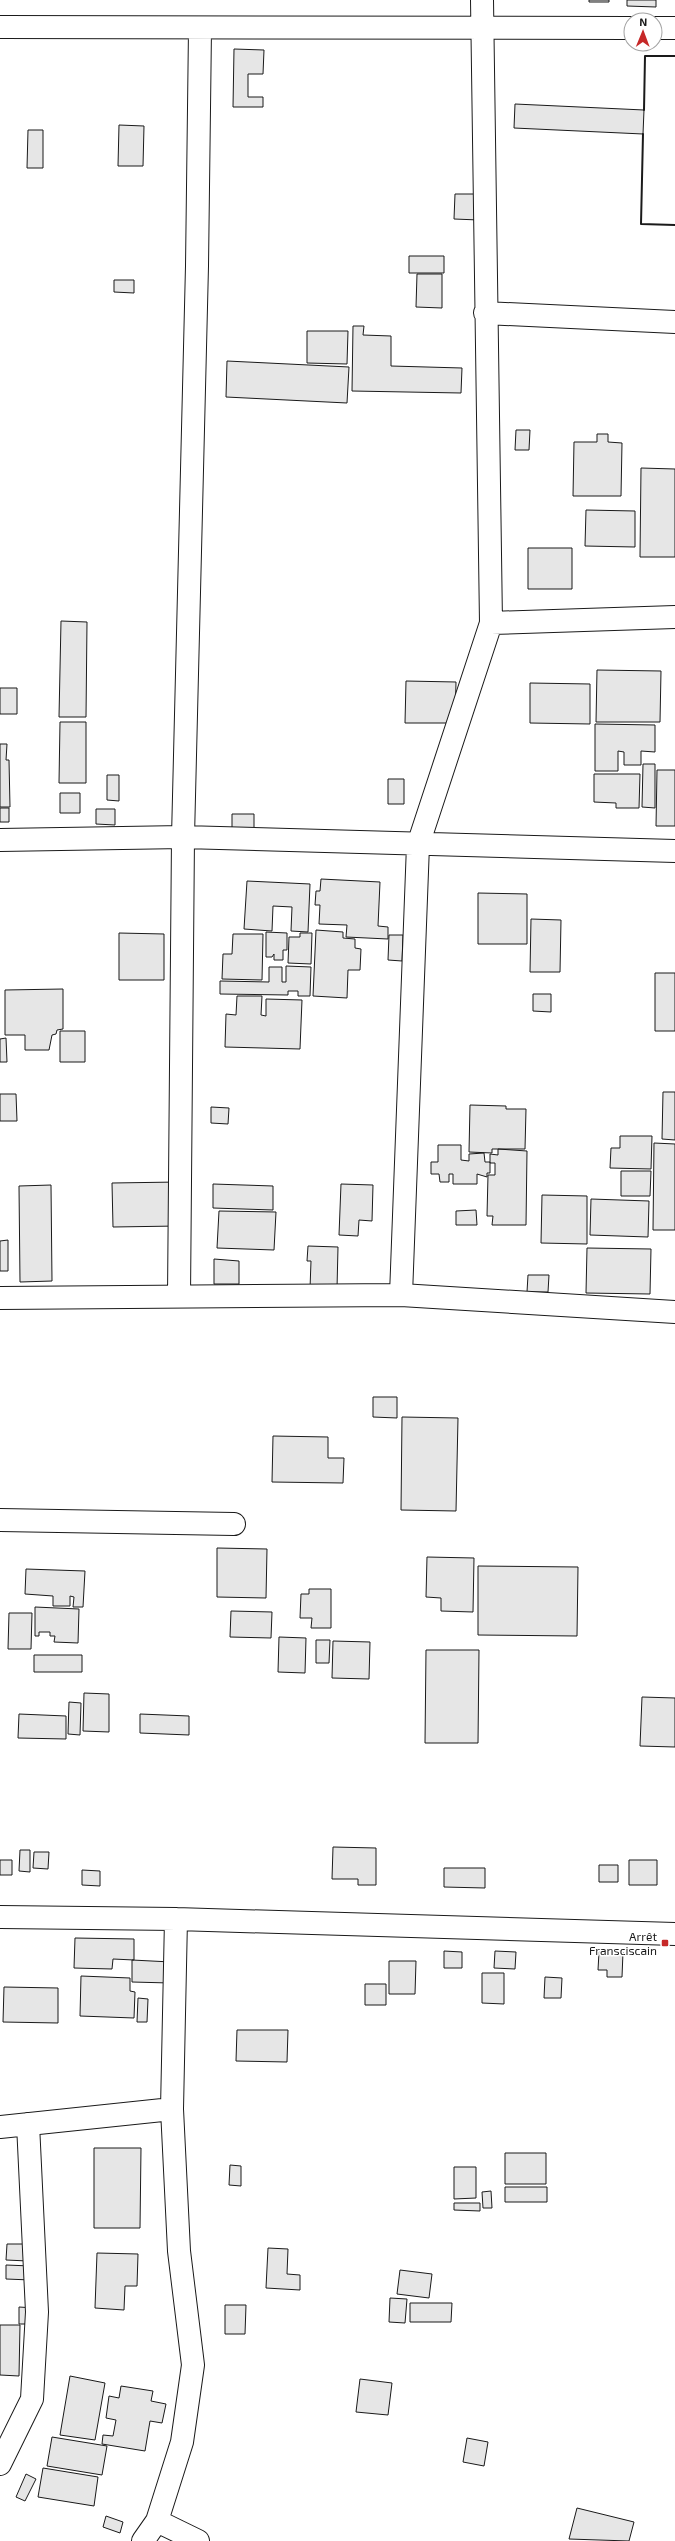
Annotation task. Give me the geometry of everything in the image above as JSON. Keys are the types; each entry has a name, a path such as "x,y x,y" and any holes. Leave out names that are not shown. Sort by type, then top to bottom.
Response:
{"street":[{"path":"401,1295 418,845 491,623 485,313 481,28 482,0"},
{"path":"0,27 200,29 623,28"},
{"path":"663,28 675,28"},
{"path":"179,1296 183,837 197,266 200,29"},
{"path":"485,313 675,322"},
{"path":"491,623 675,617"},
{"path":"0,840 183,837 675,852"},
{"path":"0,1298 401,1295 675,1312"},
{"path":"0,1520 234,1524"},
{"path":"0,1916 176,1919 675,1934"},
{"path":"143,2541 157,2521 182,2442 193,2365 179,2250 172,2109 176,1919"},
{"path":"0,2127 172,2109"},
{"path":"0,2464 8,2431 32,2399 37,2312 28,2124"},
{"path":"157,2521 198,2541"}],"building":[{"path":"589,0 609,0 609,2 589,2"},
{"path":"627,0 656,0 656,7 627,6"},
{"path":"234,49 264,50 263,74 248,74 248,97 263,97 263,107 233,107"},
{"path":"515,104 644,110 643,134 514,128"},
{"path":"119,125 144,126 143,166 118,166"},
{"path":"28,130 43,130 43,168 27,168"},
{"path":"455,194 480,194 479,220 454,219"},
{"path":"409,256 444,256 444,273 409,273"},
{"path":"417,274 442,274 442,308 416,307"},
{"path":"114,280 134,280 134,293 114,292"},
{"path":"353,326 364,326 363,335 391,336 391,366 462,368 461,393 352,391"},
{"path":"307,331 348,331 347,364 307,363"},
{"path":"227,361 349,367 347,403 226,397"},
{"path":"516,430 530,430 529,450 515,450"},
{"path":"597,434 608,434 608,442 622,443 621,496 573,496 574,442 597,442"},
{"path":"641,468 675,469 675,557 640,557"},
{"path":"586,510 635,511 635,547 585,546"},
{"path":"528,548 572,548 572,589 528,589"},
{"path":"61,621 87,622 86,717 59,717"},
{"path":"597,670 661,671 660,722 596,722"},
{"path":"406,681 456,682 455,723 405,723"},
{"path":"530,683 590,684 590,724 530,723"},
{"path":"0,688 17,688 17,714 0,714"},
{"path":"60,722 86,722 86,783 59,783"},
{"path":"595,724 655,725 655,752 641,751 641,765 624,765 624,752 618,751 618,771 595,771"},
{"path":"0,744 7,744 6,760 9,760 10,807 0,807"},
{"path":"643,764 655,764 655,808 642,807"},
{"path":"657,770 675,770 675,826 656,826"},
{"path":"594,774 640,774 639,808 616,808 616,803 594,802"},
{"path":"107,775 119,775 119,801 107,800"},
{"path":"388,779 404,779 404,804 388,804"},
{"path":"60,793 80,793 80,813 60,813"},
{"path":"0,808 9,808 9,822 0,822"},
{"path":"96,809 115,809 115,825 96,824"},
{"path":"232,814 254,814 254,830 232,829"},
{"path":"321,879 380,882 378,926 388,927 388,939 346,937 347,925 319,924 320,905 315,905 316,891 320,891"},
{"path":"247,881 310,884 308,932 291,931 292,907 273,906 272,931 244,929"},
{"path":"478,893 527,894 527,944 478,944"},
{"path":"531,919 561,920 560,972 530,972"},
{"path":"316,930 343,932 343,938 355,939 355,948 361,949 360,970 348,970 347,998 313,996"},
{"path":"266,932 287,933 287,950 283,950 283,960 274,960 274,954 272,957 266,957"},
{"path":"119,933 164,934 164,980 119,980"},
{"path":"300,933 312,933 311,964 288,963 289,937 300,937"},
{"path":"233,934 263,934 262,980 222,979 223,954 232,954"},
{"path":"389,935 403,935 402,961 388,960"},
{"path":"286,966 311,967 310,996 298,996 298,991 288,991 288,995 220,994 220,981 269,982 269,967 282,967 282,982 286,982"},
{"path":"655,973 675,973 675,1031 655,1031"},
{"path":"63,989 63,1029 57,1030 56,1034 52,1035 49,1050 25,1050 25,1035 5,1035 5,990"},
{"path":"533,994 551,994 551,1012 533,1011"},
{"path":"237,996 262,996 261,1015 266,1016 266,999 302,1000 300,1049 225,1047 226,1014 236,1015"},
{"path":"60,1031 85,1031 85,1062 60,1062"},
{"path":"6,1038 7,1062 0,1062 0,1039"},
{"path":"663,1092 675,1092 675,1140 662,1139"},
{"path":"0,1094 16,1094 17,1121 0,1121"},
{"path":"470,1105 506,1106 506,1109 526,1109 525,1149 492,1149 492,1153 469,1152"},
{"path":"211,1107 229,1108 228,1124 211,1123"},
{"path":"620,1136 652,1136 651,1169 610,1168 611,1148 620,1148"},
{"path":"654,1143 675,1144 675,1230 653,1230"},
{"path":"438,1145 461,1145 461,1160 469,1161 469,1154 484,1153 485,1162 490,1162 490,1173 487,1173 487,1177 477,1174 477,1184 453,1184 453,1174 449,1174 449,1182 440,1182 439,1174 431,1174 431,1162 438,1162"},
{"path":"498,1149 527,1151 526,1225 492,1225 493,1216 487,1216 488,1175 495,1175 495,1163 490,1163 490,1154 498,1155"},
{"path":"621,1171 651,1171 650,1196 621,1196"},
{"path":"178,1182 178,1226 113,1227 112,1183"},
{"path":"213,1184 273,1186 273,1210 213,1208"},
{"path":"341,1184 373,1185 372,1221 359,1220 358,1236 339,1235"},
{"path":"51,1185 52,1281 20,1282 19,1186"},
{"path":"542,1195 587,1196 587,1244 541,1243"},
{"path":"591,1199 649,1201 648,1237 590,1235"},
{"path":"476,1210 477,1225 456,1225 456,1211"},
{"path":"219,1211 276,1212 274,1250 217,1248"},
{"path":"8,1240 8,1271 0,1271 0,1241"},
{"path":"308,1246 338,1247 337,1289 310,1289 311,1261 307,1261"},
{"path":"587,1248 651,1249 650,1294 586,1293"},
{"path":"214,1259 239,1261 239,1284 214,1284"},
{"path":"528,1275 549,1275 548,1292 527,1292"},
{"path":"373,1397 397,1397 397,1418 373,1417"},
{"path":"402,1417 458,1418 456,1511 401,1510"},
{"path":"273,1436 328,1437 328,1458 344,1458 343,1483 272,1482"},
{"path":"217,1548 267,1549 266,1598 217,1597"},
{"path":"427,1557 474,1558 473,1612 441,1611 441,1598 426,1597"},
{"path":"478,1566 578,1567 577,1636 478,1635"},
{"path":"26,1569 85,1571 83,1607 73,1607 74,1597 70,1596 70,1606 53,1606 53,1596 25,1594"},
{"path":"309,1589 331,1589 331,1628 311,1628 312,1618 300,1618 301,1594 309,1594"},
{"path":"35,1607 79,1609 78,1643 54,1642 55,1636 50,1636 50,1632 39,1632 39,1636 35,1636"},
{"path":"231,1611 272,1612 271,1638 230,1637"},
{"path":"9,1613 32,1613 31,1649 8,1649"},
{"path":"279,1637 306,1638 305,1673 278,1672"},
{"path":"316,1640 330,1640 329,1663 316,1663"},
{"path":"333,1641 370,1642 369,1679 332,1678"},
{"path":"426,1650 479,1650 478,1743 425,1743"},
{"path":"34,1655 82,1655 82,1672 34,1672"},
{"path":"84,1693 109,1694 109,1732 83,1731"},
{"path":"642,1697 675,1698 675,1747 640,1746"},
{"path":"69,1702 81,1703 80,1735 68,1734"},
{"path":"19,1714 66,1716 66,1739 18,1738"},
{"path":"140,1714 189,1716 189,1735 140,1733"},
{"path":"333,1847 376,1848 376,1885 358,1885 358,1879 332,1879"},
{"path":"20,1850 30,1850 30,1872 19,1871"},
{"path":"34,1852 49,1852 48,1869 33,1868"},
{"path":"0,1860 12,1860 12,1875 0,1875"},
{"path":"629,1860 657,1860 657,1885 629,1885"},
{"path":"599,1865 618,1865 618,1882 599,1882"},
{"path":"444,1868 485,1868 485,1888 444,1887"},
{"path":"82,1870 100,1871 100,1886 82,1885"},
{"path":"75,1938 134,1939 134,1960 113,1959 112,1969 74,1968"},
{"path":"444,1951 462,1952 462,1968 444,1968"},
{"path":"495,1951 516,1952 515,1969 494,1968"},
{"path":"599,1952 623,1952 622,1977 607,1977 607,1970 598,1970"},
{"path":"132,1960 171,1962 170,1983 132,1982"},
{"path":"389,1961 416,1961 415,1994 389,1994"},
{"path":"482,1973 504,1973 504,2004 482,2003"},
{"path":"81,1976 130,1978 130,1991 135,1992 134,2018 80,2016"},
{"path":"545,1977 562,1978 561,1998 544,1998"},
{"path":"365,1984 386,1984 386,2005 365,2005"},
{"path":"4,1987 58,1988 58,2023 3,2022"},
{"path":"138,1998 148,1999 147,2022 137,2022"},
{"path":"237,2030 288,2030 287,2062 236,2061"},
{"path":"94,2148 141,2148 140,2228 94,2228"},
{"path":"505,2153 546,2153 546,2184 505,2184"},
{"path":"230,2165 241,2166 241,2186 229,2185"},
{"path":"454,2167 476,2167 476,2198 454,2199"},
{"path":"505,2187 547,2187 547,2202 505,2202"},
{"path":"491,2191 492,2208 483,2208 482,2192"},
{"path":"454,2203 480,2203 480,2211 454,2210"},
{"path":"7,2244 28,2244 28,2261 6,2260"},
{"path":"268,2248 288,2249 287,2274 300,2275 300,2290 266,2288"},
{"path":"97,2253 138,2254 137,2286 125,2286 124,2310 95,2308"},
{"path":"6,2265 31,2266 31,2280 6,2279"},
{"path":"400,2270 432,2274 429,2298 397,2294"},
{"path":"390,2298 407,2299 405,2323 389,2322"},
{"path":"410,2303 452,2303 451,2322 410,2322"},
{"path":"225,2305 246,2305 245,2334 225,2334"},
{"path":"19,2307 35,2308 35,2324 19,2324"},
{"path":"0,2325 20,2325 19,2376 0,2375"},
{"path":"70,2376 105,2383 95,2440 60,2435"},
{"path":"360,2379 392,2383 388,2415 356,2412"},
{"path":"121,2386 153,2391 151,2401 166,2404 162,2423 150,2421 145,2451 102,2444 103,2435 113,2436 116,2420 106,2418 109,2396 119,2398"},
{"path":"52,2437 107,2446 102,2475 47,2466"},
{"path":"467,2438 488,2442 484,2466 463,2462"},
{"path":"43,2468 98,2477 94,2506 38,2497"},
{"path":"26,2474 36,2479 25,2501 16,2497"},
{"path":"577,2508 634,2522 629,2541 569,2539"},
{"path":"106,2516 123,2522 120,2533 103,2527"}],"wall":[{"path":"644,110 645,56 675,56"},
{"path":"643,134 641,224 675,225"}],"place":[{"name":"Arrêt Fransciscain","path":"665,1943"}]}
